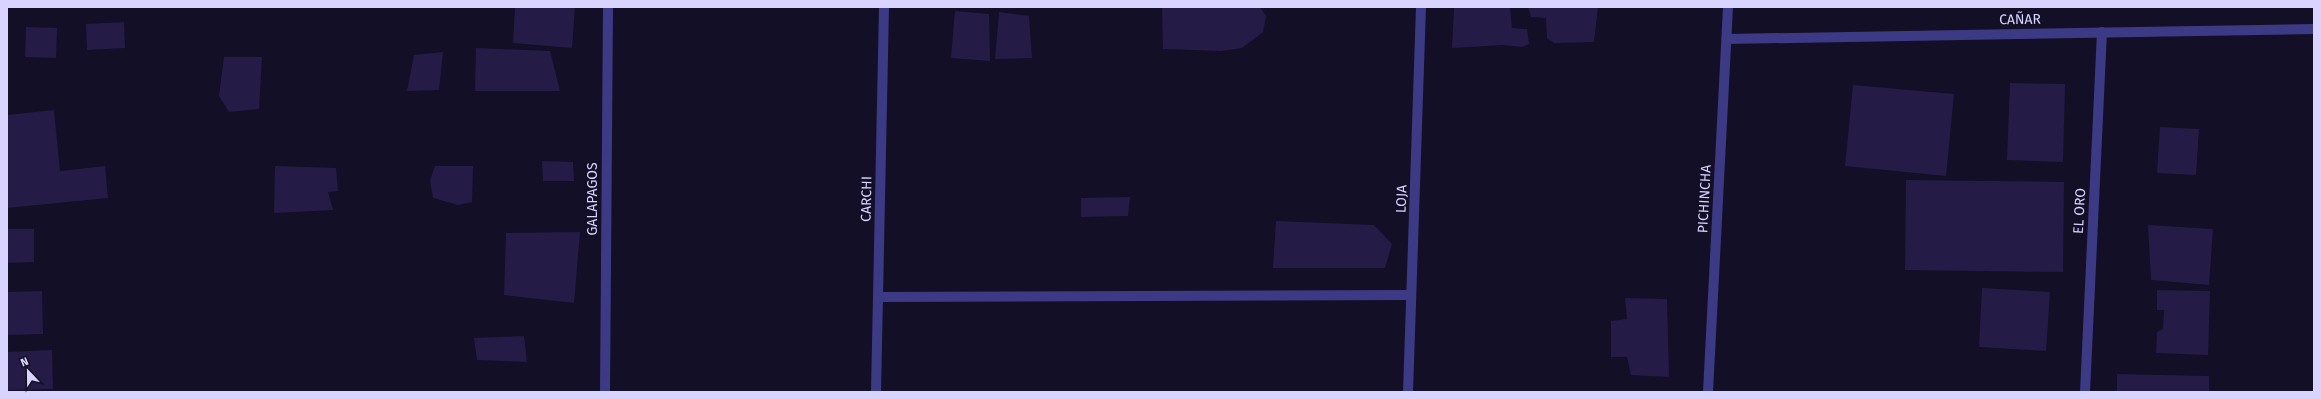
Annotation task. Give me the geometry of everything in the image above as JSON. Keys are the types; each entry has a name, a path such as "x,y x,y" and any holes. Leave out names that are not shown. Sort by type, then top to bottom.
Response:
{"street":[{"name":"GALAPAGOS","path":"605,392 608,7"},
{"name":"CARCHI","path":"876,392 884,7"},
{"name":"LOJA","path":"1408,392 1422,7"},
{"name":"PICHINCHA","path":"1708,392 1728,7"},
{"name":"CAÑAR","path":"1727,39 2314,29"},
{"name":"EL ORO","path":"2085,392 2102,32"},
{"path":"878,297 1411,295"}],"building":[{"path":"515,7 575,7 572,48 513,43"},
{"path":"1162,7 1260,7 1266,16 1263,32 1242,48 1221,51 1163,49"},
{"path":"1510,7 1512,28 1527,29 1529,44 1522,47 1503,45 1452,48 1454,8"},
{"path":"1528,7 1598,7 1594,42 1554,43 1547,38 1546,18 1531,17"},
{"path":"955,11 989,14 990,61 951,58"},
{"path":"999,12 1029,16 1032,58 995,59"},
{"path":"124,22 125,48 87,50 86,24"},
{"path":"26,27 57,28 56,58 25,57"},
{"path":"476,48 550,51 560,91 475,91"},
{"path":"443,52 439,90 407,91 414,55"},
{"path":"224,57 262,57 259,109 229,112 219,96"},
{"path":"2010,83 2065,84 2063,162 2007,160"},
{"path":"1853,85 1954,94 1946,176 1845,166"},
{"path":"54,110 60,171 105,166 108,198 7,208 7,115"},
{"path":"2160,127 2199,129 2196,175 2157,173"},
{"path":"542,161 573,162 574,181 543,181"},
{"path":"275,166 336,168 338,191 328,192 333,210 274,213"},
{"path":"435,166 473,166 472,202 458,205 433,198 430,180"},
{"path":"1906,180 2064,182 2063,272 1905,270"},
{"path":"1130,197 1128,216 1081,217 1081,198"},
{"path":"1276,221 1374,225 1392,244 1385,268 1273,268"},
{"path":"2148,225 2213,229 2209,285 2151,280"},
{"path":"7,229 34,229 34,262 7,263"},
{"path":"580,232 574,303 504,295 506,233"},
{"path":"1982,288 2050,292 2046,351 1979,347"},
{"path":"2157,290 2210,291 2208,355 2156,353 2157,332 2163,329 2164,310 2157,310"},
{"path":"42,291 43,334 7,335 7,292"},
{"path":"1625,298 1667,299 1669,377 1631,375 1627,357 1611,357 1611,321 1627,319"},
{"path":"524,336 527,362 477,360 474,338"},
{"path":"52,350 53,389 7,390 7,352"},
{"path":"2117,374 2209,376 2209,392 2117,392"}]}
